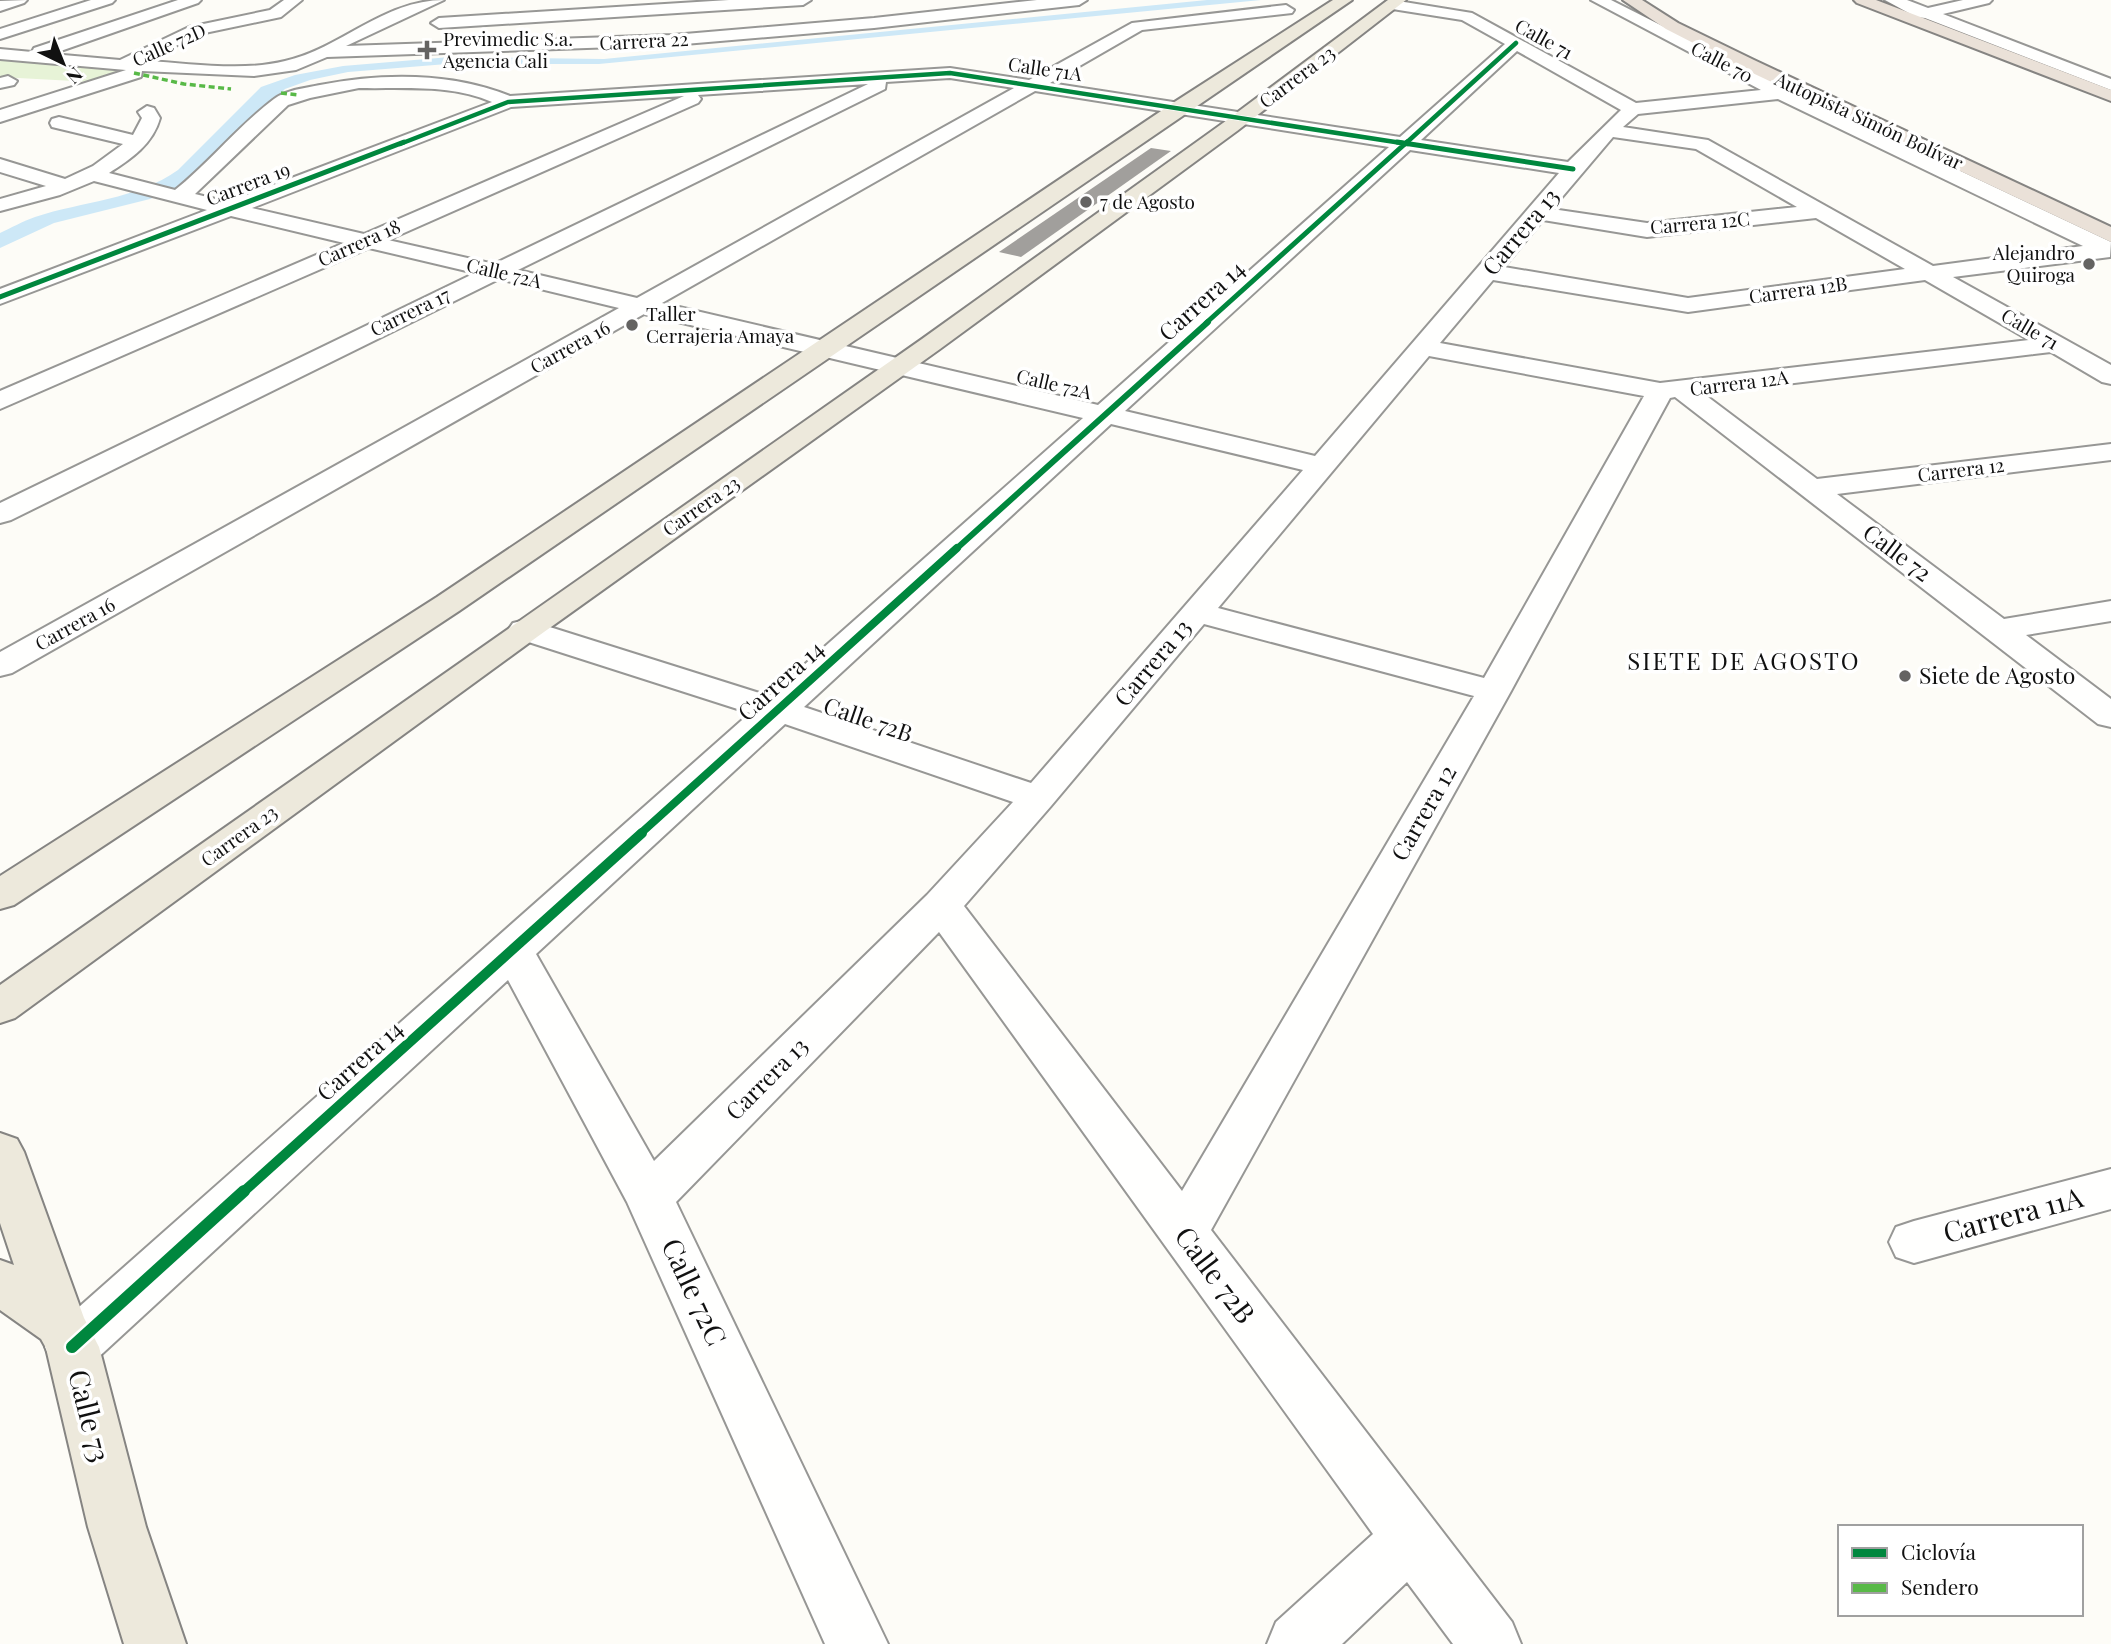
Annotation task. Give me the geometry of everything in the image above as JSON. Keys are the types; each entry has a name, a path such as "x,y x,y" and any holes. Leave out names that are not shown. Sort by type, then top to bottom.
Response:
{"highway":[{"path":"1630,0 1703,47"},
{"path":"1862,0 2111,96"},
{"name":"Autopista Simón Bolívar","path":"1703,47 1748,64 2110,245"}],"main road":[{"name":"Carrera 23","path":"0,895 448,604 1180,107 1344,0"},
{"name":"Carrera 23","path":"0,1007 525,630 900,366 1244,117 1395,3"},
{"name":"Calle 73","path":"0,1152 38,1312 117,1527 155,1644"}],"street":[{"path":"0,6 19,0"},
{"path":"0,34 107,0"},
{"path":"25,57 193,0"},
{"name":"Calle 72D","path":"123,65 195,30 275,14 294,0"},
{"path":"324,52 367,28 436,0"},
{"path":"367,28 803,0"},
{"name":"Carrera 22","path":"0,54 155,67 268,70 290,66 324,52 661,41 874,23 1079,0"},
{"name":"Calle 70","path":"1599,0 1703,47 1782,93 2110,245"},
{"path":"1893,0 2111,85"},
{"path":"1902,16 1927,14 1984,0"},
{"name":"Calle 71","path":"1395,3 1466,16 1633,109"},
{"path":"863,8 874,23"},
{"name":"Carrera 16","path":"0,666 1138,26 1286,10"},
{"name":"Carrera 14","path":"38,1312 512,949 1516,43"},
{"path":"0,116 155,67"},
{"name":"Calle 71A","path":"508,102 950,73 1573,169"},
{"name":"Carrera 17","path":"0,514 897,76"},
{"path":"176,195 205,177 282,101 306,93 330,87 393,82 439,84 484,92 508,102"},
{"path":"44,84 91,87"},
{"name":"Carrera 18","path":"0,401 719,87"},
{"path":"1633,109 1782,93"},
{"name":"Carrera 19","path":"0,297 508,102"},
{"name":"Carrera 13","path":"649,1197 941,905 1038,798 1489,272 1573,169 1608,131 1633,109"},
{"path":"0,205 67,186 111,165 138,142 150,125 151,118 147,111"},
{"path":"36,131 90,113"},
{"path":"59,123 138,142"},
{"name":"Calle 71","path":"1608,131 1700,144 2111,376"},
{"path":"0,165 67,186"},
{"name":"Calle 72A","path":"94,175 1323,466"},
{"name":"Carrera 12C","path":"1538,213 1647,230 1820,211"},
{"name":"Carrera 12B","path":"1489,272 1688,305 2110,245"},
{"name":"Carrera 12A","path":"1424,348 1671,391 2056,344"},
{"name":"Calle 72","path":"1671,391 1811,488 2111,716"},
{"name":"Carrera 12","path":"1184,1232 1494,691 1671,391"},
{"name":"Carrera 12","path":"1811,488 2111,452"},
{"path":"1998,630 2111,611"},
{"path":"1196,612 1494,691"},
{"name":"Calle 72B","path":"525,630 778,710 1038,798"},
{"name":"Calle 72B","path":"941,905 1490,1644"},
{"name":"Calle 72C","path":"512,949 649,1197 857,1644"},
{"name":"Carrera 11A","path":"1914,1242 2111,1189"},
{"path":"1298,1644 1411,1538"}],"green space":[{"path":"0,59 132,68 92,82 0,77"}],"water":[{"path":"1207,0 1261,0 599,64 447,64 348,72 310,80 285,89 189,183 150,199 54,223 0,248 0,233 26,220 127,194 162,180 178,170 261,87 295,75 343,66 450,57 604,59"}],"building":[{"name":"7 de Agosto","path":"1151,148 1171,151 1021,257 999,252"}],"marked path":[{"path":"134,73 184,84 231,89"},
{"path":"281,93 299,95"}],"cycle path":[{"path":"72,1347 1516,43"},
{"path":"0,297 508,102 950,73 1573,169"}],"place":[{"name":"Previmedic S.a. Agencia Cali","path":"427,50"},
{"name":"7 de Agosto","path":"1086,202"},
{"name":"Alejandro Quiroga","path":"2089,264"},
{"name":"Taller Cerrajeria Amaya","path":"632,325"},
{"name":"Siete de Agosto","path":"1905,676"}],"district":[{"name":"SIETE DE AGOSTO","path":"1744,662"}]}
